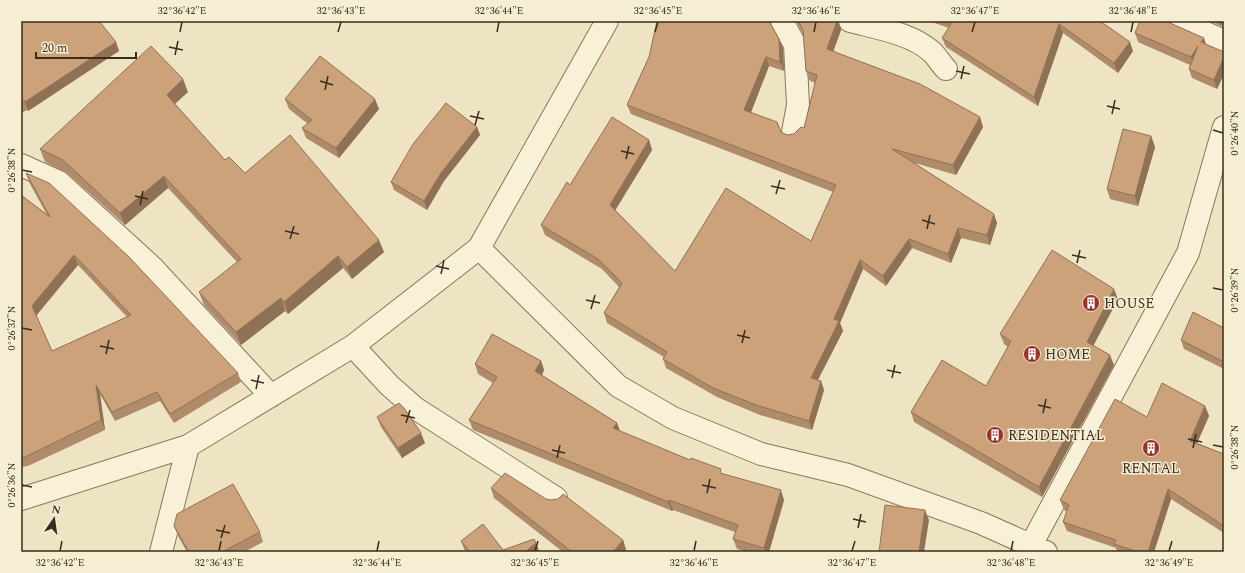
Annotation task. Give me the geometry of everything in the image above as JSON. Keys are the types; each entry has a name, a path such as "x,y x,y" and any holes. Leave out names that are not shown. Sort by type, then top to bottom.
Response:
{"street":[{"path":"21,499 188,446 353,346 479,248 607,21"},
{"path":"782,21 795,45 798,105 793,132"},
{"path":"850,21 895,33 914,41 932,52 946,69"},
{"path":"1179,21 1224,41"},
{"path":"479,248 618,386 673,418 761,454 855,478 981,523 1038,549 1188,253 1224,128"},
{"path":"21,165 59,182 152,268 271,396"},
{"path":"353,346 389,384 415,408 556,498"},
{"path":"161,552 188,446"}],"building":[{"path":"21,21 99,21 116,42 25,102 24,100 21,102"},
{"path":"657,21 769,21 779,39 780,62 766,57 744,110 777,122 781,132 787,135 794,134 801,127 804,128 817,75 806,71 803,30 798,21 837,21 827,49 920,84 980,117 953,165 892,149 994,214 987,235 958,228 948,254 909,239 883,276 860,260 834,319 839,321 811,378 821,381 809,421 756,405 713,388 663,359 667,352 604,313 622,283 598,259 541,225 567,182 570,185 612,117 649,140 610,205 675,271 726,188 811,241 836,185 627,105 649,57"},
{"path":"953,21 1100,21 1130,42 1114,63 1059,24 1034,97 942,38"},
{"path":"1140,21 1168,21 1204,38 1201,42 1224,52 1224,57 1214,80 1189,69 1198,46 1191,57 1135,33"},
{"path":"151,46 183,79 167,95 225,160 229,157 245,173 290,135 379,240 347,267 338,256 284,302 281,298 236,332 199,292 241,259 164,176 120,213 63,160 40,149"},
{"path":"320,56 375,99 336,148 302,128 312,120 285,99"},
{"path":"446,103 477,127 441,173 424,201 391,182 413,144"},
{"path":"1123,129 1151,136 1135,196 1107,189"},
{"path":"26,173 49,183 129,257 238,373 170,414 157,392 112,412 96,385 101,420 25,457 21,457 21,195 50,217","holes":["74,255 131,315 52,351 32,306"]},
{"path":"1052,250 1114,289 1087,342 1110,355 1039,487 911,412 942,360 986,386 1011,341 1000,334"},
{"path":"1193,312 1224,328 1224,362 1181,340"},
{"path":"492,334 541,361 535,371 617,423 613,428 690,460 691,458 721,469 720,473 781,490 764,548 733,539 738,525 669,500 668,502 469,420 497,377 475,364"},
{"path":"1162,383 1205,406 1190,441 1224,454 1224,526 1168,489 1148,552 1138,552 1114,544 1116,540 1063,522 1069,505 1060,500 1115,399 1147,417"},
{"path":"399,403 421,433 398,448 377,417"},
{"path":"505,473 546,499 558,499 563,494 623,540 613,552 572,552 491,488"},
{"path":"233,484 260,532 222,552 189,552 174,526 177,514"},
{"path":"885,505 925,510 919,552 879,552"},
{"path":"483,524 503,550 534,539 536,543 525,552 470,552 461,541"}],"place":[{"name":"HOUSE","path":"1091,303"},
{"name":"HOME","path":"1032,354"},
{"name":"RESIDENTIAL","path":"995,435"},
{"name":"RENTAL","path":"1151,448"}]}
